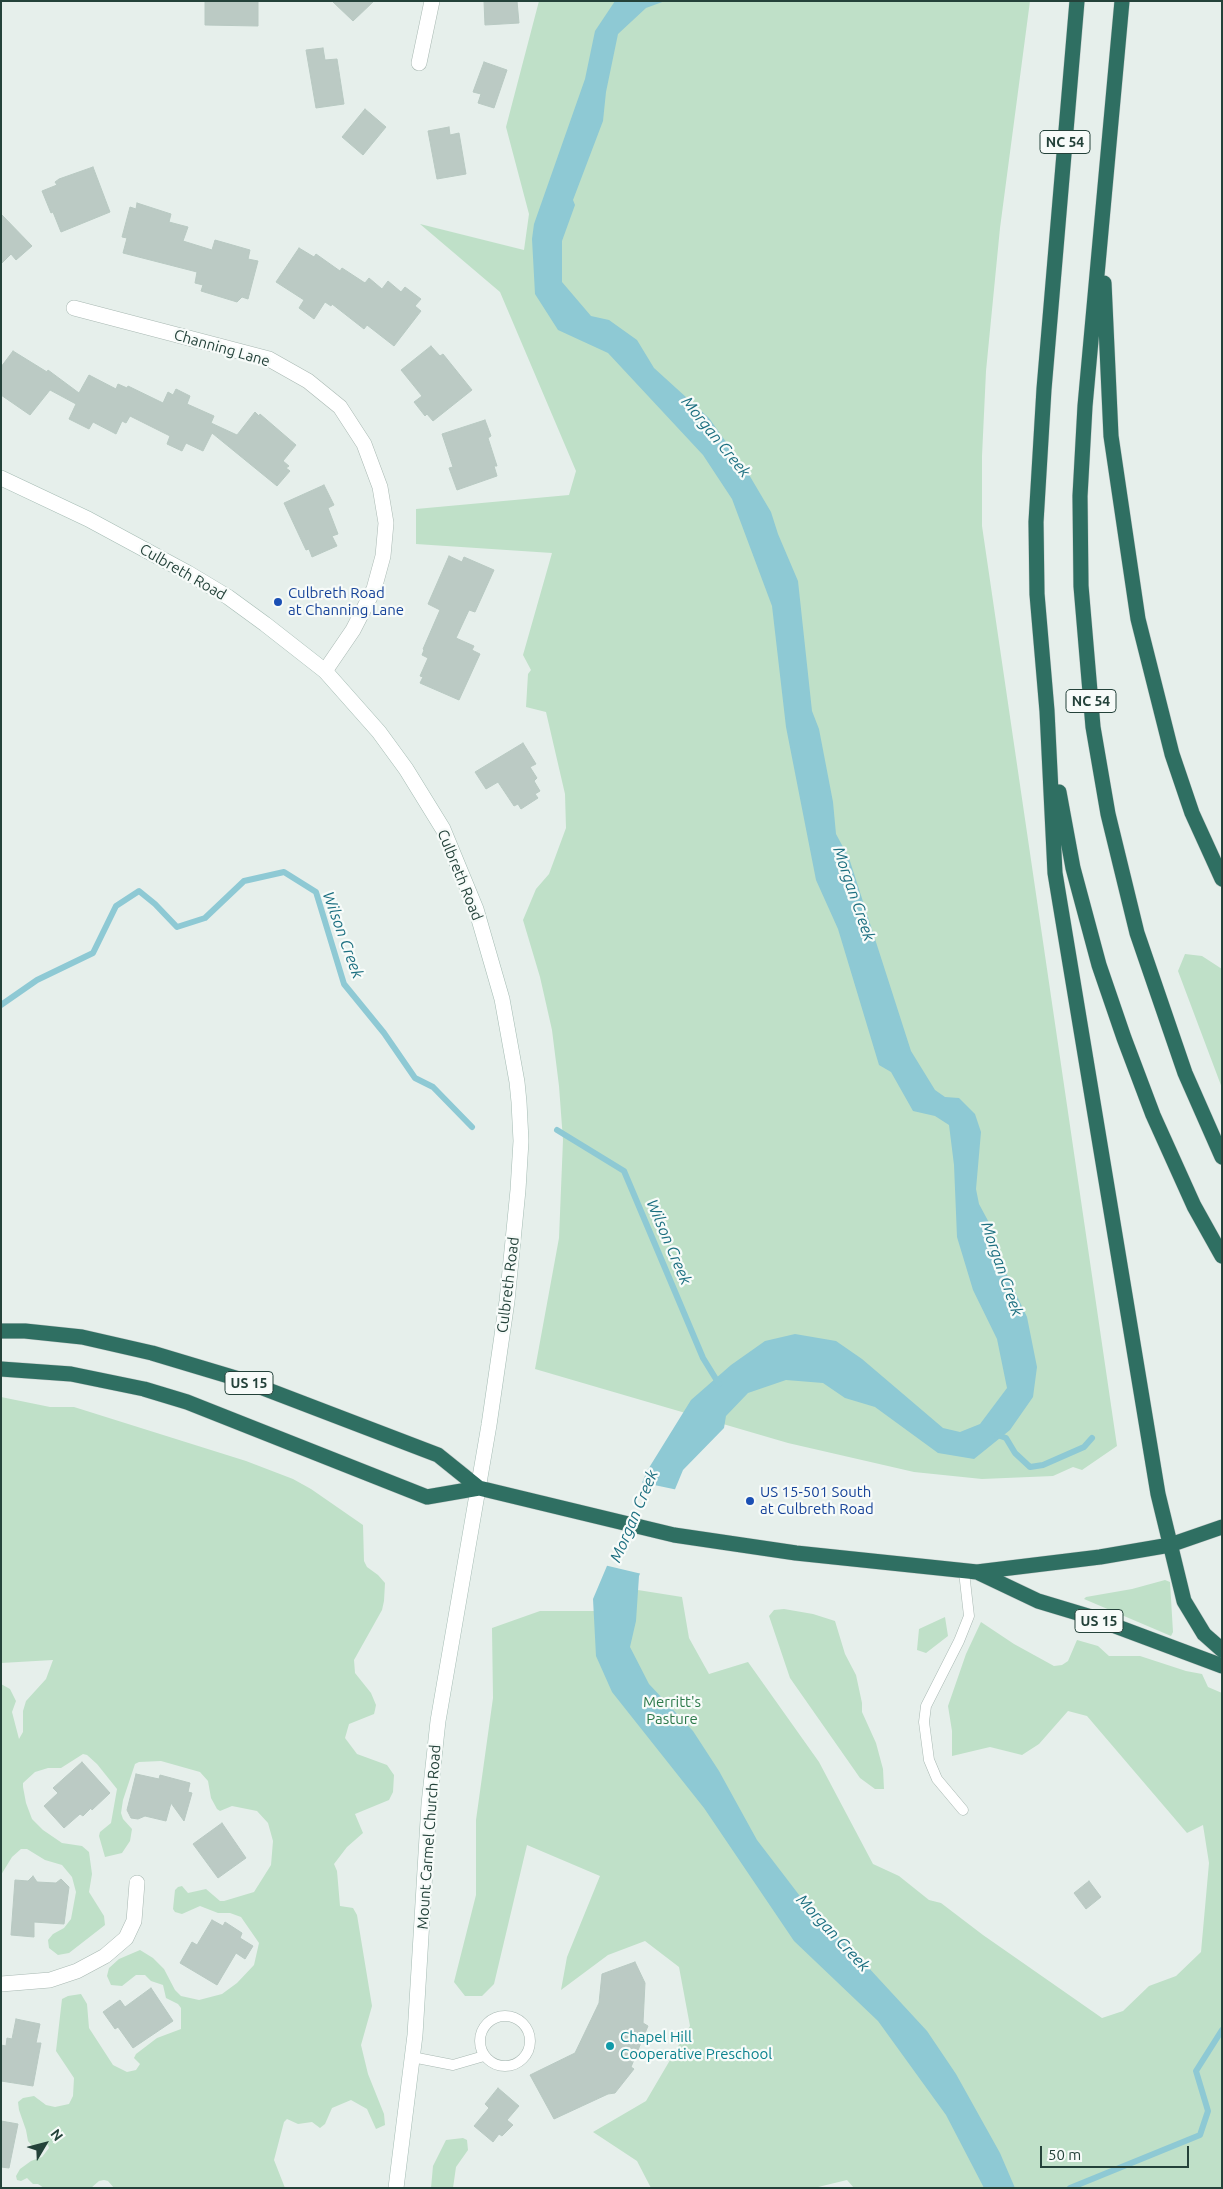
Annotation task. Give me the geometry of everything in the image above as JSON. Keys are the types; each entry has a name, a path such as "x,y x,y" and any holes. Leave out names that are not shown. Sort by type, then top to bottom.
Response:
{"highway":[{"name":"NC 54","path":"1077,1 1044,390 1036,522 1038,594 1047,711 1056,778 1073,868 1099,965 1153,1115 1194,1206 1222,1256"},
{"name":"NC 54","path":"1122,1 1085,406 1080,496 1081,586 1093,727 1108,814 1137,933 1185,1073 1222,1157"},
{"path":"1101,227 1111,436 1138,619 1172,754 1192,813 1222,879"},
{"path":"1047,711 1055,872 1158,1494 1184,1601 1204,1634 1222,1650"},
{"name":"US 15","path":"1,1331 25,1331 82,1337 152,1352 242,1380 438,1455 479,1488"},
{"name":"US 15","path":"1,1369 71,1374 144,1389 187,1402 427,1497 479,1488 674,1535 796,1553 970,1572 1100,1557 1170,1545 1222,1527"},
{"name":"US 15","path":"970,1572 1038,1602 1090,1617 1222,1666"}],"street":[{"path":"419,63 432,1"},
{"name":"Channing Lane","path":"74,308 269,359 308,380 340,407 364,444 380,487 386,523 383,556 374,589 353,630 325,671"},
{"name":"Culbreth Road","path":"1,478 88,519 188,573 258,618 325,671 379,732 406,769 443,829 476,909 502,999 519,1102 519,1181 508,1301 479,1488"},
{"name":"Mount Carmel Church Road","path":"396,2188 412,2057 429,1804 438,1721 479,1488"},
{"path":"1,1984 50,1980 77,1971 105,1956 126,1938 134,1921 137,1883"}],"lane":[{"path":"963,1810 937,1779 929,1760 924,1722 926,1706 959,1641 969,1616 970,1572"},
{"path":"501,2016 510,2016 524,2025 530,2040 526,2055 520,2061 505,2066 490,2062 484,2056 479,2039 481,2031 486,2024 501,2016"},
{"path":"412,2057 453,2065 484,2056"}],"green space":[{"path":"539,1 1030,1 1000,228 986,371 982,456 982,526 1117,1446 1082,1470 1073,1467 1053,1476 982,1479 914,1472 788,1443 535,1369 559,1238 563,1140 552,1030 540,977 523,920 536,889 549,874 566,828 565,794 546,712 526,707 528,674 531,670 523,655 552,553 416,544 416,509 569,495 576,471 500,292 420,224 524,250 529,214 506,127"},
{"path":"1185,954 1202,956 1222,969 1222,1088 1178,971"},
{"path":"1,1397 50,1407 74,1407 246,1461 293,1479 311,1489 363,1525 364,1561 367,1567 385,1583 382,1610 354,1660 355,1673 371,1693 376,1705 374,1714 349,1724 345,1738 357,1754 387,1765 394,1775 393,1792 389,1800 355,1814 363,1833 347,1847 334,1864 337,1871 340,1906 353,1908 357,1915 372,2006 361,2045 368,2074 384,2114 385,2125 376,2129 367,2109 351,2100 332,2108 325,2124 320,2128 312,2122 298,2124 287,2119 284,2122 274,2160 285,2188 114,2188 108,2181 104,2180 99,2181 91,2188 44,2188 38,2184 33,2184 27,2178 21,2181 17,2180 16,2176 20,2169 31,2161 42,2157 49,2148 48,2145 44,2144 33,2147 28,2141 18,2102 23,2098 34,2096 46,2105 55,2107 69,2104 73,2096 74,2078 56,2051 62,1999 81,1994 87,2004 89,2028 113,2065 127,2072 136,2070 140,2064 134,2058 136,2054 157,2038 181,2029 181,2008 178,2004 166,1998 163,1985 151,1981 145,1975 136,1975 122,1986 111,1985 107,1976 109,1968 119,1959 140,1950 153,1958 164,1969 175,1990 181,1996 199,2000 222,1994 237,1983 254,1965 259,1943 241,1917 230,1913 218,1913 200,1906 182,1914 175,1912 173,1909 175,1890 182,1886 188,1893 206,1889 220,1901 254,1892 271,1865 273,1841 268,1823 257,1811 232,1806 220,1811 217,1809 211,1798 208,1781 200,1772 161,1761 139,1762 135,1764 123,1800 121,1813 123,1819 132,1829 130,1841 122,1853 105,1857 99,1836 100,1832 111,1823 117,1789 97,1764 87,1755 83,1754 61,1768 48,1768 35,1772 23,1783 23,1787 32,1819 43,1830 62,1843 82,1846 89,1852 92,1874 89,1892 104,1916 105,1925 69,1953 58,1955 49,1948 48,1940 53,1934 64,1928 71,1919 76,1892 72,1877 62,1865 45,1860 27,1849 21,1849 12,1857 1,1875 1,1684 10,1689 16,1701 12,1712 19,1739 23,1732 23,1711 26,1701 46,1679 53,1660 1,1663"},
{"path":"1165,1580 1170,1582 1173,1632 1171,1636 1084,1599 1086,1597 1132,1589"},
{"name":"Merritt's Pasture","path":"600,1584 682,1597 689,1638 709,1674 748,1662 819,1762 873,1864 899,1876 929,1900 941,1903 983,1935 1102,2018 1123,2011 1149,1986 1176,1976 1201,1952 1209,1863 1203,1825 1187,1833 1087,1716 1068,1711 1039,1744 1022,1755 990,1747 952,1756 952,1731 948,1706 966,1654 981,1622 1014,1644 1054,1666 1062,1665 1068,1661 1077,1640 1098,1646 1109,1656 1140,1656 1186,1671 1202,1674 1208,1687 1222,1693 1222,2188 854,2188 847,2180 814,2188 651,2188 637,2161 593,2132 646,2101 690,2026 679,1967 645,1941 608,1955 561,1990 567,1957 600,1876 527,1845 494,1984 482,1996 465,1996 454,1982 476,1895 476,1820 493,1698 492,1628 540,1611 601,1611"},
{"path":"784,1609 813,1614 835,1621 845,1654 856,1675 862,1712 876,1743 883,1769 884,1789 875,1789 860,1778 790,1678 769,1616 774,1610"},
{"path":"945,1617 948,1636 926,1653 917,1650 919,1629"},
{"path":"463,2138 467,2140 468,2150 456,2167 453,2188 431,2188 433,2166 446,2140"}],"water":[{"name":"Morgan Creek","path":"615,1 665,1 646,8 618,34 606,92 603,121 573,200 575,205 562,241 562,282 591,316 609,320 637,340 654,368 709,418 748,473 771,512 798,581 812,711 819,729 833,802 836,834 849,858 911,1051 935,1090 945,1097 959,1098 975,1114 981,1132 976,1189 979,1204 993,1230 1000,1260 1027,1317 1037,1367 1033,1397 1010,1430 974,1459 938,1453 875,1407 845,1398 823,1383 786,1380 748,1393 726,1416 724,1428 683,1470 639,1576 636,1621 630,1647 649,1684 693,1731 719,1771 757,1840 806,1904 927,2031 956,2074 1000,2153 1015,2188 984,2188 946,2115 878,2021 794,1941 704,1808 612,1692 596,1656 593,1599 647,1471 691,1400 731,1365 765,1341 795,1334 836,1341 862,1359 943,1428 960,1432 980,1424 1007,1388 997,1339 973,1290 957,1237 954,1165 949,1125 935,1116 913,1111 891,1072 879,1065 838,929 816,880 786,727 772,606 732,499 703,455 608,353 558,330 535,294 532,239 534,224 585,79 595,31"}],"pier":[{"path":"640,1482 678,1490 642,1574 604,1565"}],"building":[{"path":"205,1 258,1 258,26 205,25"},
{"path":"332,1 374,1 353,21"},
{"path":"484,1 517,1 519,23 485,25"},
{"path":"323,48 325,60 337,59 344,104 316,108 306,50"},
{"path":"484,62 507,70 494,108 478,103 481,94 473,92"},
{"path":"365,109 386,127 363,155 342,137"},
{"path":"449,127 450,135 459,133 466,174 437,179 428,131"},
{"path":"93,167 110,212 61,232 42,191 57,185 55,182 59,179"},
{"path":"137,203 171,214 169,222 188,227 183,241 212,250 215,240 250,250 248,259 258,261 248,299 242,297 237,302 201,291 203,285 195,283 197,272 123,253 127,238 122,237 130,207 136,209"},
{"path":"1,214 32,246 16,260 11,254 1,264"},
{"path":"299,248 314,257 316,254 340,271 342,268 365,283 369,278 382,289 388,281 401,292 405,287 421,299 415,306 421,311 394,346 367,325 364,329 332,304 331,306 325,302 314,319 299,308 304,300 276,282"},
{"path":"431,346 440,356 443,354 472,390 433,421 427,414 425,416 414,402 422,396 401,370"},
{"path":"13,351 47,372 48,370 79,393 89,375 116,389 118,384 127,388 128,386 163,403 168,392 173,395 176,389 190,396 187,404 214,416 211,423 237,435 255,412 259,416 260,414 296,445 283,461 289,466 286,468 290,471 277,486 212,433 203,451 186,443 182,451 167,444 170,436 130,416 126,423 122,421 116,434 93,422 89,429 69,419 76,404 50,390 30,415 1,395 1,367"},
{"path":"485,420 491,436 488,438 497,466 494,466 497,476 457,490 449,468 453,467 442,434"},
{"path":"324,485 334,505 328,508 338,534 332,536 337,546 312,557 309,549 306,550 284,503"},
{"path":"449,556 462,562 464,557 494,570 475,612 469,610 456,638 474,646 472,650 480,654 459,700 420,683 423,677 420,676 428,658 422,655 423,649 440,610 428,604"},
{"path":"523,743 536,764 530,767 537,778 534,781 540,791 535,794 538,798 521,809 518,804 514,806 498,782 486,789 475,772"},
{"path":"82,1762 110,1793 92,1810 91,1808 83,1816 80,1814 64,1828 44,1806 58,1793 53,1788"},
{"path":"136,1774 159,1779 160,1775 190,1783 188,1792 192,1793 184,1821 171,1803 166,1821 145,1816 138,1819 131,1818 127,1810"},
{"path":"222,1823 246,1858 218,1878 193,1844"},
{"path":"33,1876 37,1882 56,1883 61,1879 69,1887 64,1924 34,1922 34,1937 11,1935 15,1880 28,1881"},
{"path":"1089,1881 1101,1897 1086,1909 1074,1893"},
{"path":"212,1920 223,1926 225,1922 242,1933 240,1938 253,1946 245,1959 236,1953 217,1985 180,1963 192,1942 197,1945"},
{"name":"Chapel Hill Cooperative Preschool","path":"635,1962 645,1983 643,2023 648,2026 631,2067 634,2069 615,2093 608,2094 554,2119 530,2075 575,2053 599,2003 602,1974"},
{"path":"151,1988 173,2021 133,2048 118,2027 115,2029 103,2012 120,2000 125,2007"},
{"path":"16,2019 40,2024 36,2043 41,2043 33,2086 1,2081 1,2045 6,2046 7,2038 12,2039"},
{"path":"498,2088 519,2106 507,2120 513,2125 502,2136 499,2134 493,2142 474,2126 489,2108 485,2104"},
{"path":"1,2121 18,2124 9,2168 1,2167"}],"waterway":[{"name":"Wilson Creek","path":"1,1005 37,980 93,953 116,906 139,891 155,904 177,927 205,918 244,881 284,872 316,892 344,984 384,1033 415,1078 433,1087 472,1127"},
{"name":"Wilson Creek","path":"557,1130 624,1171 703,1358 719,1384"},
{"path":"995,1434 1006,1438 1015,1453 1030,1467 1043,1465 1084,1447 1092,1438"},
{"path":"1070,2188 1200,2135 1208,2111 1196,2071 1222,2030"}],"place":[{"name":"Culbreth Road at Channing Lane","path":"278,602"},
{"name":"US 15-501 South at Culbreth Road","path":"750,1501"},
{"name":"Chapel Hill Cooperative Preschool","path":"610,2046"}]}
